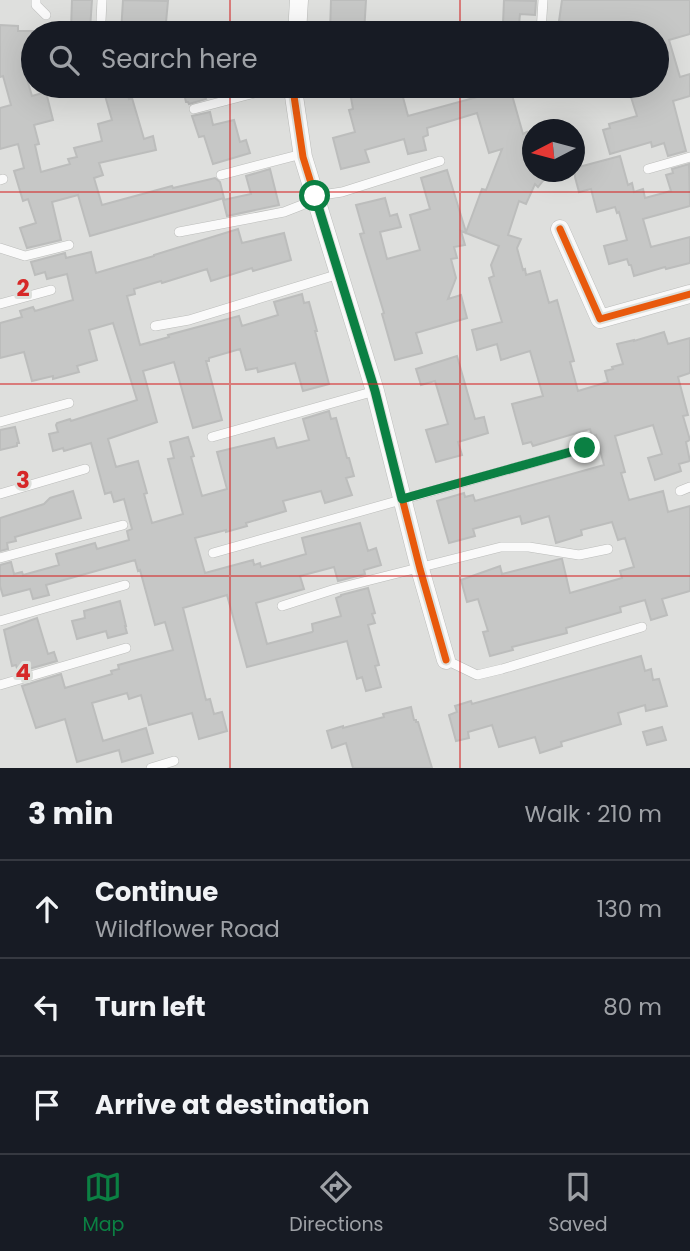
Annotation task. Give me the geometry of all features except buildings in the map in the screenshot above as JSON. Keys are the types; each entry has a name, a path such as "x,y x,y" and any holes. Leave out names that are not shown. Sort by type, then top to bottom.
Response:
{"street":[{"path":"298,21 299,0"},
{"path":"294,98 302,153 375,391 446,660"},
{"path":"560,229 600,319 690,294"}],"lane":[{"path":"36,0 36,5 46,15"},
{"path":"101,20 102,0"},
{"path":"542,21 543,0"},
{"path":"194,109 236,98"},
{"path":"220,175 302,153"},
{"path":"648,169 690,157"},
{"path":"179,232 284,212 315,196 342,192 440,161"},
{"path":"0,248 31,256 69,245"},
{"path":"155,326 189,320 339,274"},
{"path":"0,304 51,290"},
{"path":"212,437 375,391"},
{"path":"0,422 69,403"},
{"path":"213,553 585,448"},
{"path":"0,494 85,469"},
{"path":"680,491 690,487"},
{"path":"0,558 122,524"},
{"path":"282,606 335,589 501,547 529,547 579,555 608,548"},
{"path":"0,621 125,585"},
{"path":"446,660 477,675 502,670 642,627"},
{"path":"0,685 126,648"},
{"path":"151,768 174,761"}],"cycle path":[{"path":"294,98 303,157 375,391 446,660"},
{"path":"560,229 600,319 690,294"}],"route":[{"path":"315,196 375,391 402,499 585,448"}]}
